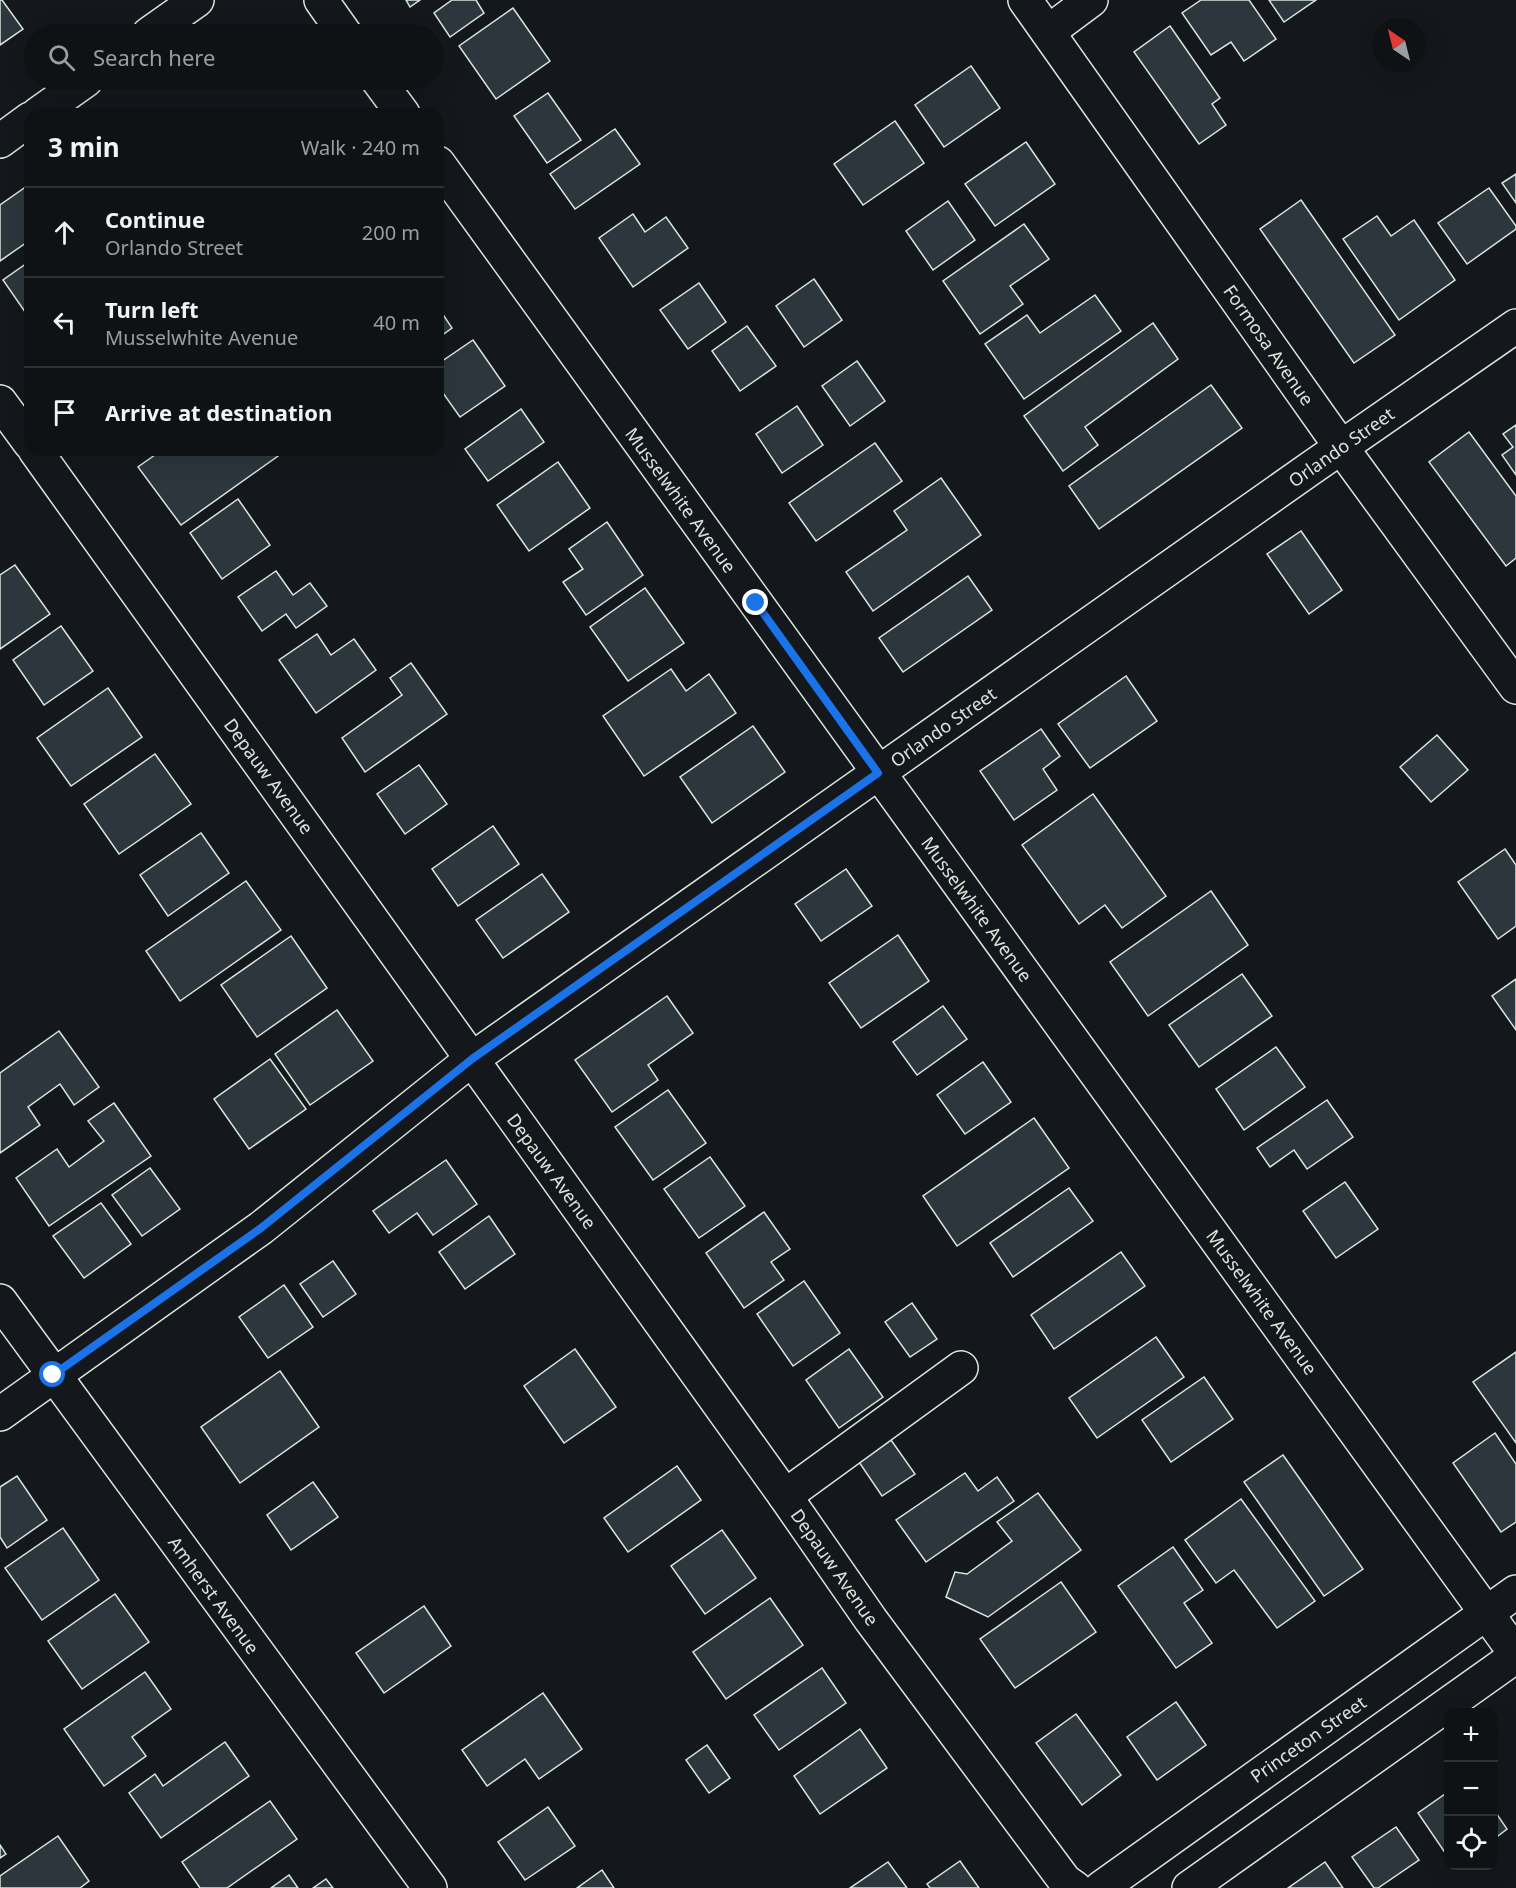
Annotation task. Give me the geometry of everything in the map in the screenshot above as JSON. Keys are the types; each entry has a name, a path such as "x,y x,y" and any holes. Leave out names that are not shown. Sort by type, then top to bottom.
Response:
{"street":[{"path":"163,24 197,0"},
{"path":"321,0 338,24"},
{"name":"Formosa Avenue","path":"1025,0 1341,447 1516,687"},
{"path":"1048,32 1091,0"},
{"path":"46,108 72,90"},
{"path":"385,90 399,108"},
{"path":"0,141 24,123"},
{"name":"Musselwhite Avenue","path":"444,171 1516,1655"},
{"name":"Orlando Street","path":"0,1414 261,1228 472,1059 1516,326"},
{"path":"0,402 24,435"},
{"name":"Depauw Avenue","path":"39,456 872,1620 1065,1881 1075,1888"},
{"name":"Amherst Avenue","path":"0,1301 430,1888"},
{"path":"785,1496 961,1368"},
{"name":"Princeton Street","path":"1101,1888 1516,1592"},
{"path":"1189,1888 1516,1655"}],"building":[{"path":"0,0 23,29 0,45"},
{"path":"406,0 420,0 410,7"},
{"path":"452,0 476,0 484,13 450,37 444,24 441,24 434,13"},
{"path":"1201,0 1249,0 1276,39 1244,61 1231,42 1211,55 1182,13"},
{"path":"1269,0 1316,0 1284,22"},
{"path":"513,8 550,61 496,99 459,46"},
{"path":"1170,26 1220,98 1212,104 1226,125 1199,144 1134,52"},
{"path":"971,66 1000,108 944,147 915,105"},
{"path":"548,93 581,140 547,163 514,116"},
{"path":"895,121 924,163 863,205 834,164"},
{"path":"615,129 640,164 575,209 550,174"},
{"path":"1026,142 1055,184 995,226 965,184"},
{"path":"1516,174 1516,203 1502,183"},
{"path":"24,188 24,244 0,261 0,205"},
{"path":"1489,188 1516,229 1467,264 1438,223"},
{"path":"1301,200 1395,335 1354,363 1260,229"},
{"path":"948,201 975,240 933,270 906,231"},
{"path":"633,214 645,232 666,217 688,248 633,287 599,238"},
{"path":"1377,216 1391,236 1414,220 1455,280 1399,320 1343,239"},
{"path":"1024,224 1049,259 1010,286 1023,304 980,334 943,281"},
{"path":"24,265 24,310 3,280"},
{"path":"814,279 842,320 804,347 776,306"},
{"path":"699,283 726,322 688,349 660,310"},
{"path":"1095,295 1121,331 1024,399 985,344 1027,315 1040,333"},
{"path":"444,316 452,328 444,334"},
{"path":"1153,323 1178,359 1085,427 1098,445 1063,471 1024,416"},
{"path":"747,326 776,366 740,391 712,351"},
{"path":"473,340 505,386 460,417 444,394 444,360"},
{"path":"857,361 885,401 850,426 822,386"},
{"path":"1211,385 1242,428 1099,529 1069,486"},
{"path":"797,406 823,445 782,473 756,434"},
{"path":"521,409 544,442 488,481 465,449"},
{"path":"1516,425 1516,475 1502,455 1513,447 1503,434"},
{"path":"1469,432 1516,496 1516,558 1506,566 1429,462"},
{"path":"875,443 902,481 816,541 789,503"},
{"path":"154,456 278,456 181,525 138,467"},
{"path":"558,462 590,508 529,551 497,505"},
{"path":"941,478 981,535 873,611 846,572 907,530 894,511"},
{"path":"238,499 270,545 222,579 190,533"},
{"path":"607,522 643,575 586,615 563,582 583,569 569,549"},
{"path":"1301,531 1342,590 1309,614 1267,554"},
{"path":"15,565 50,614 0,649 0,575"},
{"path":"276,571 293,595 310,583 327,606 296,628 286,614 262,631 238,597"},
{"path":"968,576 992,610 903,672 879,638"},
{"path":"645,588 684,643 628,681 590,627"},
{"path":"61,626 93,671 44,705 13,660"},
{"path":"317,634 331,655 354,639 376,670 316,713 279,660"},
{"path":"411,663 447,714 365,772 342,738 402,695 390,678"},
{"path":"671,669 686,691 709,674 736,713 644,776 603,716"},
{"path":"1126,676 1157,721 1090,768 1058,724"},
{"path":"108,688 142,737 71,786 37,738"},
{"path":"753,726 785,772 712,823 680,777"},
{"path":"1041,729 1060,756 1043,769 1057,790 1014,820 980,771"},
{"path":"1437,735 1468,770 1431,802 1400,767"},
{"path":"155,754 191,804 119,854 84,804"},
{"path":"419,765 447,804 405,834 377,794"},
{"path":"1093,794 1166,896 1122,928 1105,905 1079,924 1022,845"},
{"path":"493,826 519,864 458,906 432,869"},
{"path":"201,833 229,873 168,916 140,875"},
{"path":"1505,849 1516,865 1516,926 1498,939 1458,882"},
{"path":"846,869 872,906 821,941 795,904"},
{"path":"542,874 569,912 503,958 476,920"},
{"path":"246,881 281,930 180,1001 146,951"},
{"path":"1211,891 1248,945 1148,1016 1110,962"},
{"path":"898,935 929,981 861,1028 829,983"},
{"path":"291,936 327,988 257,1037 221,985"},
{"path":"1242,974 1272,1016 1199,1067 1169,1025"},
{"path":"1516,979 1516,1030 1492,996"},
{"path":"667,996 693,1033 648,1065 658,1080 612,1112 575,1060"},
{"path":"943,1006 967,1039 917,1075 893,1042"},
{"path":"337,1010 373,1061 310,1105 275,1054"},
{"path":"59,1031 99,1087 74,1105 60,1084 28,1107 40,1125 0,1153 0,1073"},
{"path":"1276,1047 1305,1087 1244,1130 1216,1089"},
{"path":"270,1059 306,1109 249,1149 214,1099"},
{"path":"983,1062 1011,1102 965,1134 937,1095"},
{"path":"668,1090 706,1143 653,1180 615,1127"},
{"path":"1327,1100 1353,1137 1307,1169 1294,1150 1270,1167 1257,1148"},
{"path":"114,1103 151,1156 49,1226 16,1178 57,1149 69,1167 104,1141 88,1121"},
{"path":"1034,1118 1069,1168 957,1246 923,1196"},
{"path":"710,1157 745,1206 699,1238 664,1189"},
{"path":"446,1160 477,1204 433,1235 417,1213 389,1233 373,1211"},
{"path":"150,1168 180,1209 142,1236 112,1195"},
{"path":"1345,1182 1378,1229 1336,1258 1303,1211"},
{"path":"1069,1188 1093,1221 1013,1277 990,1243"},
{"path":"101,1203 131,1244 84,1278 53,1236"},
{"path":"764,1212 790,1249 771,1262 784,1280 744,1308 706,1253"},
{"path":"489,1216 515,1254 465,1289 439,1252"},
{"path":"1121,1252 1145,1286 1054,1349 1031,1315"},
{"path":"333,1261 356,1294 323,1317 300,1284"},
{"path":"804,1281 840,1333 793,1366 757,1314"},
{"path":"284,1285 313,1327 268,1358 239,1317"},
{"path":"912,1303 937,1339 910,1357 885,1322"},
{"path":"1156,1337 1184,1377 1097,1438 1069,1398"},
{"path":"575,1349 616,1407 564,1443 524,1386"},
{"path":"849,1349 883,1397 839,1428 806,1380"},
{"path":"1516,1352 1516,1443 1473,1382"},
{"path":"280,1371 319,1427 240,1483 201,1427"},
{"path":"1204,1377 1233,1419 1171,1462 1142,1420"},
{"path":"1495,1433 1516,1464 1516,1522 1501,1532 1453,1463"},
{"path":"891,1440 915,1474 882,1496 859,1462"},
{"path":"1283,1455 1363,1569 1324,1596 1244,1482"},
{"path":"677,1466 701,1500 628,1552 604,1518"},
{"path":"965,1473 978,1491 997,1477 1014,1501 926,1562 896,1520"},
{"path":"17,1476 47,1520 7,1548 0,1537 0,1487"},
{"path":"313,1482 338,1517 291,1550 267,1515"},
{"path":"1038,1493 1081,1550 988,1617 946,1597 955,1572 967,1574 1012,1541 997,1522"},
{"path":"1241,1499 1315,1601 1277,1628 1234,1570 1216,1583 1185,1540"},
{"path":"63,1528 99,1580 42,1620 5,1568"},
{"path":"722,1530 756,1578 705,1614 671,1566"},
{"path":"1173,1547 1203,1590 1184,1603 1212,1643 1176,1668 1118,1586"},
{"path":"1061,1582 1096,1632 1015,1688 980,1639"},
{"path":"115,1594 149,1642 82,1689 48,1641"},
{"path":"770,1598 803,1645 726,1699 693,1652"},
{"path":"424,1606 451,1646 384,1693 356,1653"},
{"path":"822,1668 846,1703 779,1750 754,1715"},
{"path":"145,1672 171,1709 132,1737 146,1756 104,1786 64,1729"},
{"path":"543,1693 582,1749 539,1779 525,1759 487,1786 462,1750"},
{"path":"1176,1702 1206,1745 1157,1780 1127,1737"},
{"path":"1076,1714 1121,1775 1082,1805 1036,1743"},
{"path":"860,1729 887,1768 820,1814 794,1776"},
{"path":"225,1742 249,1776 161,1838 129,1793 155,1774 163,1786"},
{"path":"707,1745 730,1778 709,1793 686,1760"},
{"path":"1444,1795 1444,1851 1418,1813"},
{"path":"270,1801 297,1839 227,1888 200,1888 182,1862"},
{"path":"548,1807 575,1846 525,1880 498,1842"},
{"path":"1498,1816 1507,1829 1498,1836"},
{"path":"1396,1827 1419,1860 1378,1888 1374,1888 1352,1857"},
{"path":"58,1836 89,1881 80,1888 0,1888 0,1876"},
{"path":"0,1845 6,1854 0,1858"},
{"path":"960,1861 979,1888 930,1888 927,1884"},
{"path":"888,1862 907,1888 850,1888"},
{"path":"1325,1862 1343,1888 1288,1888"},
{"path":"602,1870 614,1888 577,1888"},
{"path":"289,1875 298,1888 271,1888"},
{"path":"326,1879 333,1888 313,1888"}],"route":[{"path":"53,1375 261,1228 472,1059 878,773 756,603"}]}
